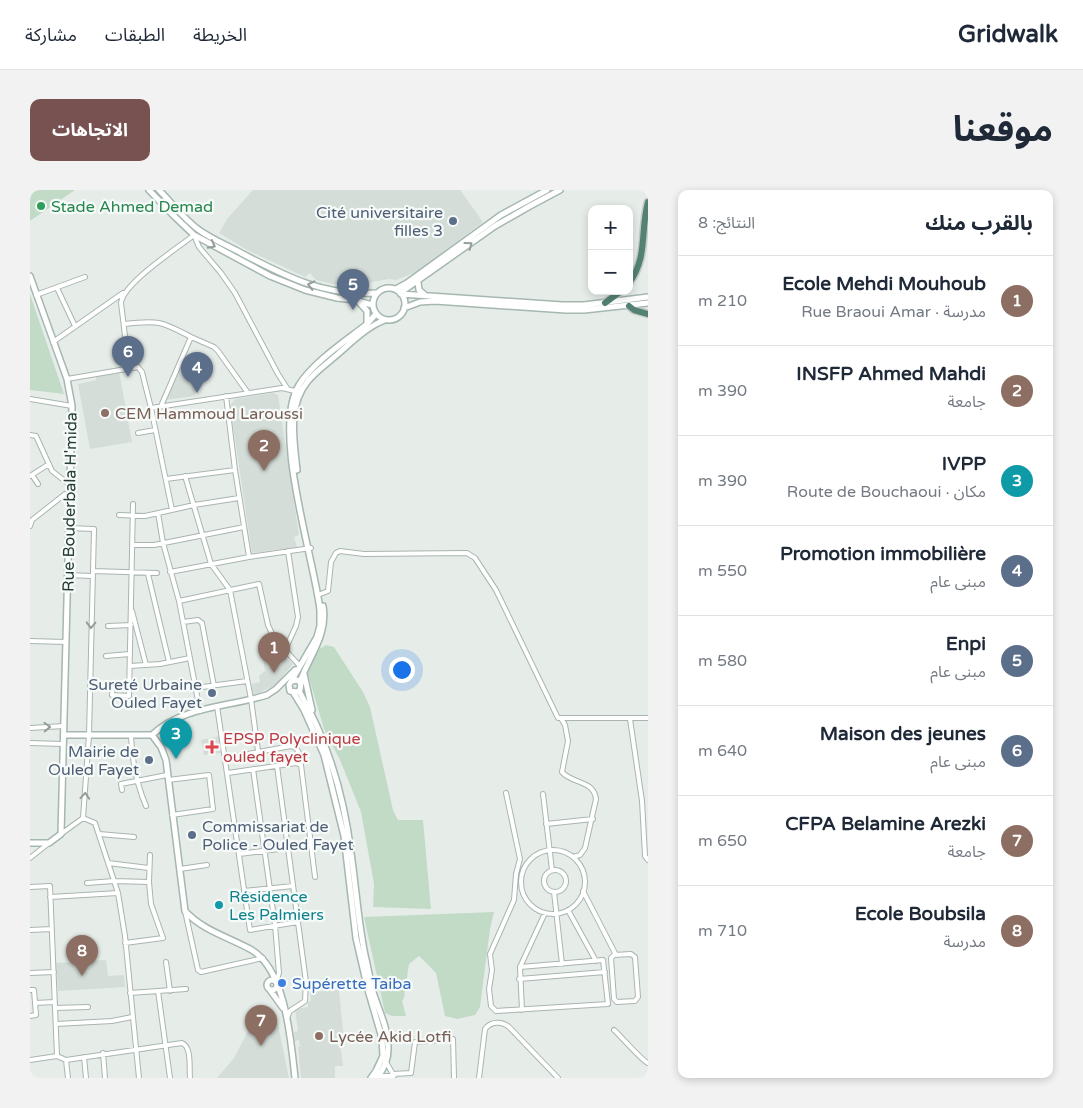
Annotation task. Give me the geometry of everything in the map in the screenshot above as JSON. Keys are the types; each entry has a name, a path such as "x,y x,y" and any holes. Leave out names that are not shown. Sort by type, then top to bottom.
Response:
{"highway":[{"path":"633,278 641,264 644,248 644,221 648,202"},
{"path":"605,303 616,295"},
{"path":"629,303 632,309 648,314"}],"main road":[{"path":"149,190 194,235 270,276 295,287 372,305"},
{"path":"159,190 199,230 285,275 308,284 361,294 376,293 385,288 426,296 562,305 648,303"},
{"path":"399,292 501,214 547,190"},
{"path":"399,292 418,282 495,226 560,190"},
{"name":"Rue Bouderbala H'mida","path":"30,276 67,379 72,406 62,834"},
{"path":"418,282 419,290 426,296"},
{"path":"298,391 370,327 385,320 396,319 404,308 404,299 399,292"},
{"path":"376,293 372,305 376,314 385,320"},
{"path":"404,308 420,302 431,301 566,310 629,303 648,297"},
{"path":"356,300 366,311 367,324"},
{"path":"276,689 295,692 301,687 300,682 323,630 324,620 310,548 298,502 290,432 292,401 307,374 367,324 376,314"},
{"path":"276,689 299,665 317,637 320,626 320,594"},
{"path":"304,658 288,687 295,692 318,727"},
{"path":"304,671 318,727 334,771 345,817 362,936 373,991 387,1037 388,1053 386,1062 378,1077"},
{"path":"64,735 152,735 162,725 200,711 267,695 292,681 300,682"},
{"path":"295,692 324,755 344,836 356,938 382,1038 383,1056 371,1078"},
{"path":"152,735 161,747 166,760 185,911 199,924 252,950 264,960 284,1003 295,1078"},
{"path":"30,844 49,843 62,834"},
{"path":"264,960 268,988 281,1003 287,1018"},
{"path":"267,984 270,980 276,983"},
{"path":"270,990 276,989 276,983"}],"street":[{"path":"53,342 126,291 141,275 194,235 199,246 228,282 287,388"},
{"path":"36,295 85,277"},
{"path":"57,288 75,326"},
{"path":"126,291 121,300 129,369"},
{"path":"124,324 150,321 165,324 214,347 248,393"},
{"path":"161,406 191,337"},
{"path":"67,379 140,368 151,408 172,510"},
{"path":"151,408 282,388 298,391"},
{"path":"226,396 235,470 249,557"},
{"path":"30,399 72,406"},
{"path":"138,434 155,430"},
{"path":"30,435 36,436"},
{"path":"36,436 52,471 70,485"},
{"path":"30,441 36,436"},
{"path":"38,484 31,476 49,464"},
{"path":"166,479 235,470"},
{"path":"185,476 212,564 230,590 251,699 258,751"},
{"path":"30,526 32,520 65,494"},
{"path":"119,515 133,516 158,513 239,498"},
{"path":"112,684 112,695 129,696 133,504"},
{"path":"158,513 163,543 183,622 200,711"},
{"path":"132,545 163,543 244,527"},
{"path":"62,834 83,818 88,735 94,529 69,528"},
{"path":"170,572 310,548"},
{"path":"285,650 298,617 288,551"},
{"path":"320,594 328,590 331,562 336,553 340,551 364,554 467,553 475,558 496,590 556,715 561,718 565,725 568,742 562,772 566,776 582,782 594,790 596,799 585,848 580,855 573,857"},
{"path":"92,571 157,573"},
{"path":"148,574 169,662"},
{"path":"68,575 92,576"},
{"path":"178,601 259,584 268,625 274,638 299,665"},
{"path":"131,606 146,665"},
{"path":"183,622 198,620 202,623 214,686"},
{"path":"108,626 131,625"},
{"path":"30,641 66,642"},
{"path":"106,656 130,654"},
{"path":"130,666 190,658"},
{"path":"195,688 247,681"},
{"path":"217,706 250,930 298,922"},
{"path":"561,718 648,718"},
{"path":"630,718 642,801 645,856 648,860"},
{"path":"30,728 64,726"},
{"path":"131,736 140,791 146,806"},
{"path":"30,743 63,744"},
{"path":"226,758 294,746 299,752 315,877"},
{"path":"228,773 296,763 301,765"},
{"path":"277,766 307,994 305,1001 290,1011 287,1018"},
{"path":"253,769 275,925 279,973 276,983"},
{"path":"122,790 121,784 139,780 209,775 213,809 172,815"},
{"path":"506,793 520,859 524,867"},
{"path":"543,794 552,870"},
{"path":"83,818 95,823 118,893 139,1078"},
{"path":"546,824 592,819"},
{"path":"99,834 134,836"},
{"path":"30,858 49,843"},
{"path":"239,854 311,845"},
{"path":"549,850 562,851 573,857 579,863 583,872 585,884 576,903 568,910 557,913 545,913 533,906 526,898 520,878 524,867 530,859 539,853 549,850"},
{"path":"125,943 163,938 152,904 149,882 150,855"},
{"path":"520,859 516,874 514,900 490,954 492,970 489,989 491,1006 494,1010 522,1010 608,1004 603,960 520,967"},
{"path":"108,863 149,868"},
{"path":"180,869 207,866"},
{"path":"552,870 561,872 566,879 563,888 554,892"},
{"path":"552,870 546,875 544,882 548,889 554,892"},
{"path":"87,883 114,881 149,882"},
{"path":"30,886 50,886 57,1056"},
{"path":"244,891 293,886"},
{"path":"583,891 616,955"},
{"path":"554,892 562,964"},
{"path":"50,896 118,893"},
{"path":"568,910 596,961"},
{"path":"185,911 198,970 201,972 264,960"},
{"path":"522,1010 520,967 545,913"},
{"path":"30,930 52,929"},
{"path":"631,954 635,957 638,996 635,1001 617,1002 614,1000 611,960 612,956 616,955 631,954"},
{"path":"166,962 170,990"},
{"path":"30,973 54,972"},
{"path":"520,979 605,972"},
{"path":"130,993 186,988"},
{"path":"30,990 34,990 36,1016 30,1016"},
{"path":"158,991 170,1078"},
{"path":"35,1003 55,1002"},
{"path":"56,1008 88,1007"},
{"path":"56,1024 112,1021 132,1017"},
{"path":"479,1078 485,1029 491,1023 502,1022 558,1078"},
{"path":"614,1030 648,1064"},
{"path":"378,1077 411,1073 415,1042 453,1039 454,1078"},
{"path":"30,1060 57,1056 66,1060 103,1053 182,1043 186,1045 190,1078"},
{"path":"103,1053 105,1078"},
{"path":"84,1057 86,1078"},
{"path":"66,1060 68,1078"},
{"path":"386,1062 393,1076"}],"shaded area":[{"path":"253,190 460,190 483,222 417,272 396,280 389,279 356,285 349,278 342,286 316,280 310,273 305,277 247,250 219,233 227,219"},
{"path":"182,363 204,373 194,396 166,400"},
{"name":"CEM Hammoud Laroussi","path":"119,371 132,442 90,449 78,384 96,380 96,375"},
{"path":"273,393 278,395 299,535 294,537 297,547 252,553 230,406 235,399"},
{"path":"274,648 282,658 285,656 293,664 275,685 253,694 251,684 260,682 259,676 265,671 262,653"},
{"name":"EPSP Polyclinique ouled fayet","path":"220,736 222,753 204,755 201,740"},
{"path":"106,960 108,976 124,975 125,987 58,991 56,963"},
{"name":"Lycée Akid Lotfi","path":"339,990 344,1041 340,1042 343,1066 335,1066 335,1078 301,1078 298,1047 300,1046 299,1040 295,1041 294,1032 298,1031 295,1009 308,1007 308,1002 311,1001 310,992"},
{"path":"260,1013 276,1015 289,1078 217,1078 234,1058 256,1015"}],"green space":[{"name":"Stade Ahmed Demad","path":"30,190 75,190 30,221"},
{"path":"30,294 64,394 30,390"},
{"path":"326,645 334,647 363,692 370,707 393,810 398,820 423,820 431,909 373,907 374,884 361,812 340,760 324,729 307,671 318,650"},
{"path":"494,912 480,1007 475,1015 457,1019 445,1016 436,973 419,956 409,964 402,1001 406,1016 392,1016 385,1013 364,917"}],"place":[{"name":"Stade Ahmed Demad","path":"41,206"},
{"name":"Cité universitaire filles 3","path":"453,221"},
{"name":"Enpi","path":"353,310"},
{"name":"Maison des jeunes","path":"128,377"},
{"name":"Promotion immobilière","path":"197,393"},
{"name":"CEM Hammoud Laroussi","path":"105,413"},
{"name":"INSFP Ahmed Mahdi","path":"264,471"},
{"name":"Ecole Mehdi Mouhoub","path":"274,673"},
{"name":"Sureté Urbaine Ouled Fayet","path":"212,693"},
{"name":"EPSP Polyclinique ouled fayet","path":"212,747"},
{"name":"IVPP","path":"176,759"},
{"name":"Mairie de Ouled Fayet","path":"149,760"},
{"name":"Commissariat de Police - Ouled Fayet","path":"192,835"},
{"name":"Résidence Les Palmiers","path":"219,905"},
{"name":"Ecole Boubsila","path":"82,976"},
{"name":"Supérette Taiba","path":"282,983"},
{"name":"Lycée Akid Lotfi","path":"319,1036"},
{"name":"CFPA Belamine Arezki","path":"261,1046"}]}
